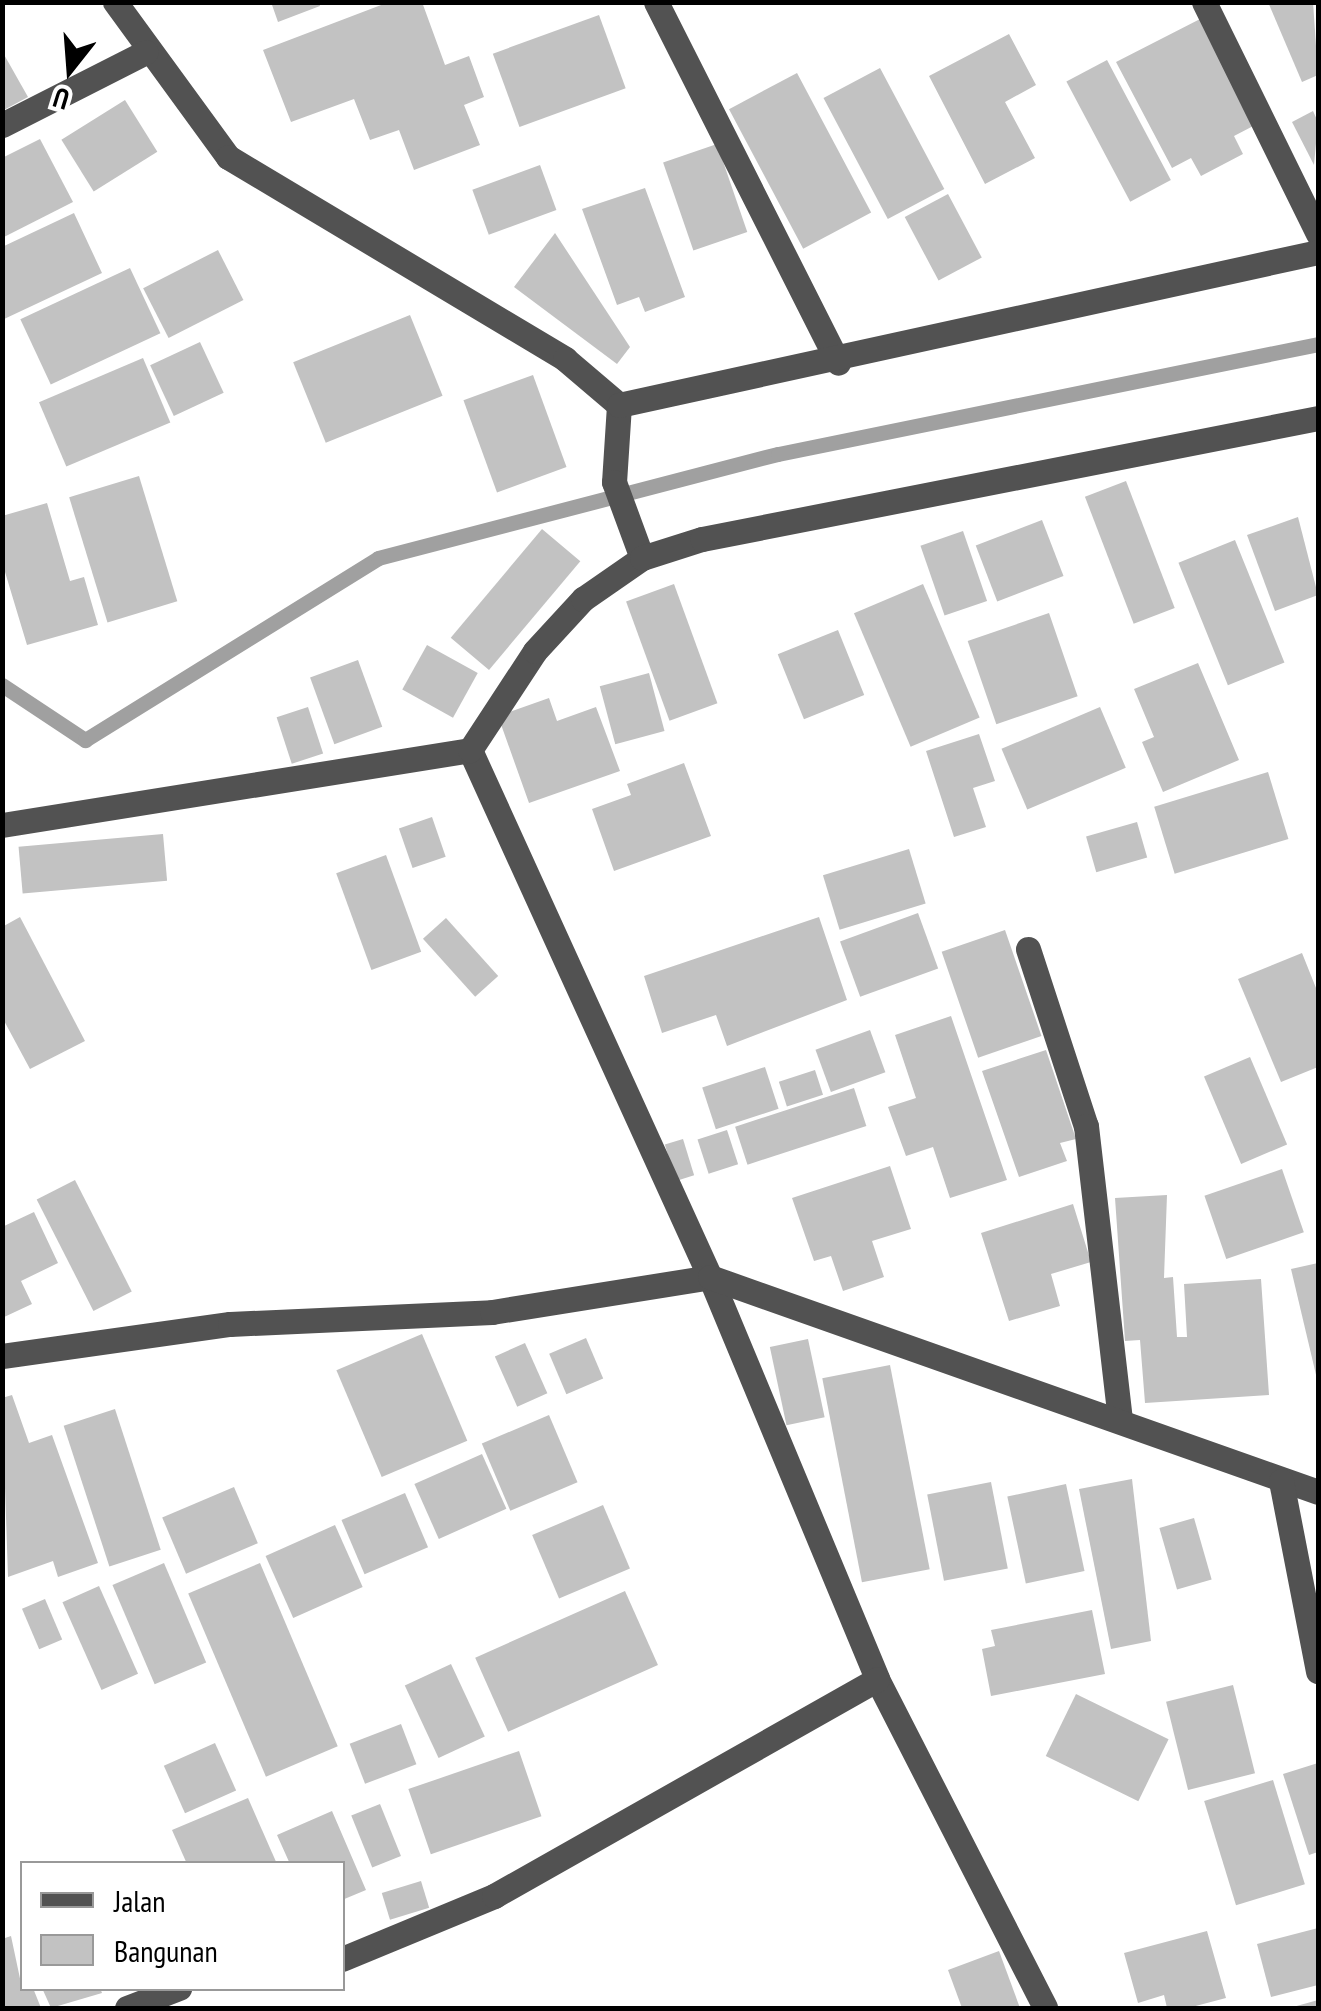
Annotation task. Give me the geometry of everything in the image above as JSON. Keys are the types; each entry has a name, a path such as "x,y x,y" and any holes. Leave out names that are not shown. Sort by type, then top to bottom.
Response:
{"street":[{"path":"115,2 146,52 228,157 565,359 619,405"},
{"path":"656,2 838,363"},
{"path":"1204,2 1318,234"},
{"path":"2,125 146,52"},
{"path":"619,405 838,363 1318,252"},
{"path":"619,405 614,482 637,548"},
{"path":"2,826 470,750 535,651 583,598 637,548 1318,418"},
{"path":"470,750 710,1277 877,1679 1045,2008"},
{"path":"1028,949 1086,1126 1120,1419"},
{"path":"2,1356 230,1324 492,1312 710,1277 1318,1492"},
{"path":"1281,1481 1318,1671"},
{"path":"345,1958 494,1896 877,1679"},
{"path":"127,2008 171,1991"}],"building":[{"path":"271,2 319,2 320,6 278,22"},
{"path":"389,2 422,2 445,65 469,56 484,97 464,105 480,145 414,170 399,130 370,140 354,99 291,122 263,50"},
{"path":"1268,2 1313,2 1318,75 1302,82"},
{"path":"599,15 626,88 519,127 493,54"},
{"path":"1204,17 1259,123 1234,136 1243,154 1201,176 1191,158 1172,168 1116,62"},
{"path":"1009,34 1036,85 1005,102 1035,158 985,184 929,76"},
{"path":"2,51 28,97 2,111"},
{"path":"1107,60 1171,180 1130,202 1066,82"},
{"path":"880,68 944,189 888,219 823,98"},
{"path":"797,73 871,213 803,249 729,109"},
{"path":"125,100 157,152 94,191 61,140"},
{"path":"1313,111 1318,122 1314,165 1292,122"},
{"path":"40,139 73,202 2,238 2,158"},
{"path":"717,144 747,232 693,250 663,163"},
{"path":"540,165 556,210 489,235 472,190"},
{"path":"645,188 685,297 645,312 639,297 617,305 582,209"},
{"path":"948,194 982,258 939,281 905,217"},
{"path":"74,213 102,273 2,320 2,247"},
{"path":"555,233 630,347 617,364 514,287"},
{"path":"218,250 243,300 169,338 143,288"},
{"path":"130,268 160,333 51,384 20,319"},
{"path":"410,315 443,396 326,443 293,362"},
{"path":"200,342 224,393 174,416 150,365"},
{"path":"143,358 170,422 66,467 39,402"},
{"path":"533,375 567,467 497,492 463,400"},
{"path":"139,476 177,601 107,623 69,497"},
{"path":"1126,481 1175,608 1134,624 1085,497"},
{"path":"47,503 70,581 84,577 98,625 27,645 2,562 2,516"},
{"path":"1298,517 1318,595 1275,611 1247,535"},
{"path":"1042,520 1064,576 997,601 976,545"},
{"path":"542,529 580,561 489,670 451,638"},
{"path":"963,531 987,601 945,616 920,546"},
{"path":"1235,540 1284,662 1228,685 1178,563"},
{"path":"674,584 717,703 670,721 626,601"},
{"path":"923,584 980,717 911,747 854,613"},
{"path":"1049,613 1078,696 996,724 968,641"},
{"path":"838,630 864,695 804,719 778,654"},
{"path":"427,645 478,673 453,718 402,690"},
{"path":"358,660 382,727 334,744 310,677"},
{"path":"1198,663 1239,760 1163,792 1142,742 1154,737 1134,689"},
{"path":"649,673 665,731 615,744 600,686"},
{"path":"549,698 557,721 596,707 620,771 529,803 498,716"},
{"path":"308,707 323,754 292,764 277,717"},
{"path":"1100,707 1126,768 1027,810 1002,749"},
{"path":"979,734 995,781 973,788 986,827 954,837 926,751"},
{"path":"684,763 711,836 614,871 592,809 631,795 627,784"},
{"path":"1268,772 1288,839 1175,874 1154,807"},
{"path":"432,817 446,857 413,868 399,828"},
{"path":"1137,822 1147,858 1096,872 1086,837"},
{"path":"163,834 167,881 23,893 19,847"},
{"path":"909,849 926,904 840,930 823,875"},
{"path":"386,855 421,952 371,970 336,873"},
{"path":"918,913 938,968 860,997 840,941"},
{"path":"20,917 85,1041 30,1069 2,1017 2,927"},
{"path":"819,917 847,1000 727,1046 716,1015 662,1033 644,976"},
{"path":"446,918 498,976 475,997 423,939"},
{"path":"1005,930 1041,1036 978,1058 942,952"},
{"path":"1302,953 1318,993 1318,1067 1281,1082 1238,979"},
{"path":"951,1016 1007,1180 950,1198 933,1147 906,1156 888,1107 916,1098 895,1035"},
{"path":"870,1030 885,1072 831,1092 815,1050"},
{"path":"1046,1050 1076,1139 1060,1143 1067,1161 1019,1177 982,1071"},
{"path":"1250,1057 1287,1144 1241,1164 1204,1077"},
{"path":"765,1067 779,1109 716,1129 702,1087"},
{"path":"815,1070 823,1095 787,1106 779,1082"},
{"path":"854,1088 866,1126 747,1165 735,1127"},
{"path":"727,1130 738,1164 709,1174 698,1140"},
{"path":"683,1139 694,1175 676,1181 665,1145"},
{"path":"890,1166 911,1229 872,1241 884,1277 843,1291 831,1256 814,1261 792,1198"},
{"path":"1282,1169 1304,1232 1226,1259 1204,1196"},
{"path":"75,1180 132,1291 93,1311 37,1200"},
{"path":"1167,1195 1164,1278 1173,1277 1177,1337 1187,1337 1184,1284 1261,1279 1269,1395 1145,1403 1140,1340 1125,1341 1115,1198"},
{"path":"1073,1204 1091,1262 1051,1274 1060,1306 1009,1321 981,1233"},
{"path":"34,1212 58,1263 21,1281 32,1304 2,1318 2,1227"},
{"path":"1318,1263 1318,1378 1317,1379 1291,1269"},
{"path":"422,1334 467,1441 382,1477 336,1370"},
{"path":"586,1338 603,1379 566,1394 549,1354"},
{"path":"808,1339 825,1417 786,1425 770,1347"},
{"path":"525,1343 547,1393 517,1407 495,1356"},
{"path":"890,1365 930,1569 862,1582 822,1378"},
{"path":"12,1395 29,1443 52,1435 98,1563 58,1577 53,1561 8,1577 2,1398"},
{"path":"115,1409 161,1550 109,1566 64,1426"},
{"path":"549,1415 578,1482 510,1511 482,1444"},
{"path":"482,1454 506,1509 439,1539 414,1484"},
{"path":"1132,1479 1151,1641 1111,1649 1079,1489"},
{"path":"991,1482 1008,1568 944,1581 927,1494"},
{"path":"1066,1484 1085,1571 1026,1584 1007,1496"},
{"path":"234,1487 258,1543 186,1574 162,1517"},
{"path":"405,1493 428,1547 365,1574 341,1520"},
{"path":"603,1505 630,1569 559,1599 532,1535"},
{"path":"1194,1518 1212,1580 1177,1589 1159,1528"},
{"path":"335,1525 363,1587 293,1618 266,1556"},
{"path":"164,1563 206,1662 155,1684 112,1585"},
{"path":"260,1563 338,1746 266,1777 188,1593"},
{"path":"99,1586 138,1674 102,1690 62,1602"},
{"path":"625,1591 658,1665 508,1732 475,1658"},
{"path":"45,1599 62,1640 39,1649 22,1609"},
{"path":"1092,1610 1105,1674 991,1696 982,1649 995,1646 991,1630"},
{"path":"451,1664 485,1737 439,1758 405,1686"},
{"path":"1233,1685 1255,1773 1188,1790 1166,1702"},
{"path":"1076,1694 1169,1739 1138,1801 1046,1756"},
{"path":"401,1724 416,1764 365,1784 350,1744"},
{"path":"215,1743 236,1791 185,1813 164,1766"},
{"path":"519,1751 541,1816 431,1854 408,1789"},
{"path":"1318,1763 1318,1852 1309,1855 1283,1774"},
{"path":"1273,1780 1305,1884 1236,1905 1204,1801"},
{"path":"248,1798 276,1861 186,1861 172,1830"},
{"path":"380,1804 401,1856 372,1868 351,1816"},
{"path":"332,1811 366,1890 345,1899 345,1861 289,1861 277,1835"},
{"path":"421,1881 429,1908 390,1920 382,1893"},
{"path":"1318,1928 1318,1985 1271,1997 1257,1944"},
{"path":"1207,1931 1226,1998 1188,2008 1167,2008 1164,1995 1138,2003 1124,1953"},
{"path":"11,1936 20,1991 34,1991 41,2008 2,2008 2,1939"},
{"path":"999,1951 1020,2008 962,2008 948,1970"},
{"path":"43,1991 102,1993 51,2008"},
{"path":"1318,2000 1318,2008 1293,2008 1293,2007"}],"waterway":[{"path":"2,685 85,740 378,558 778,454 1318,344"}]}
